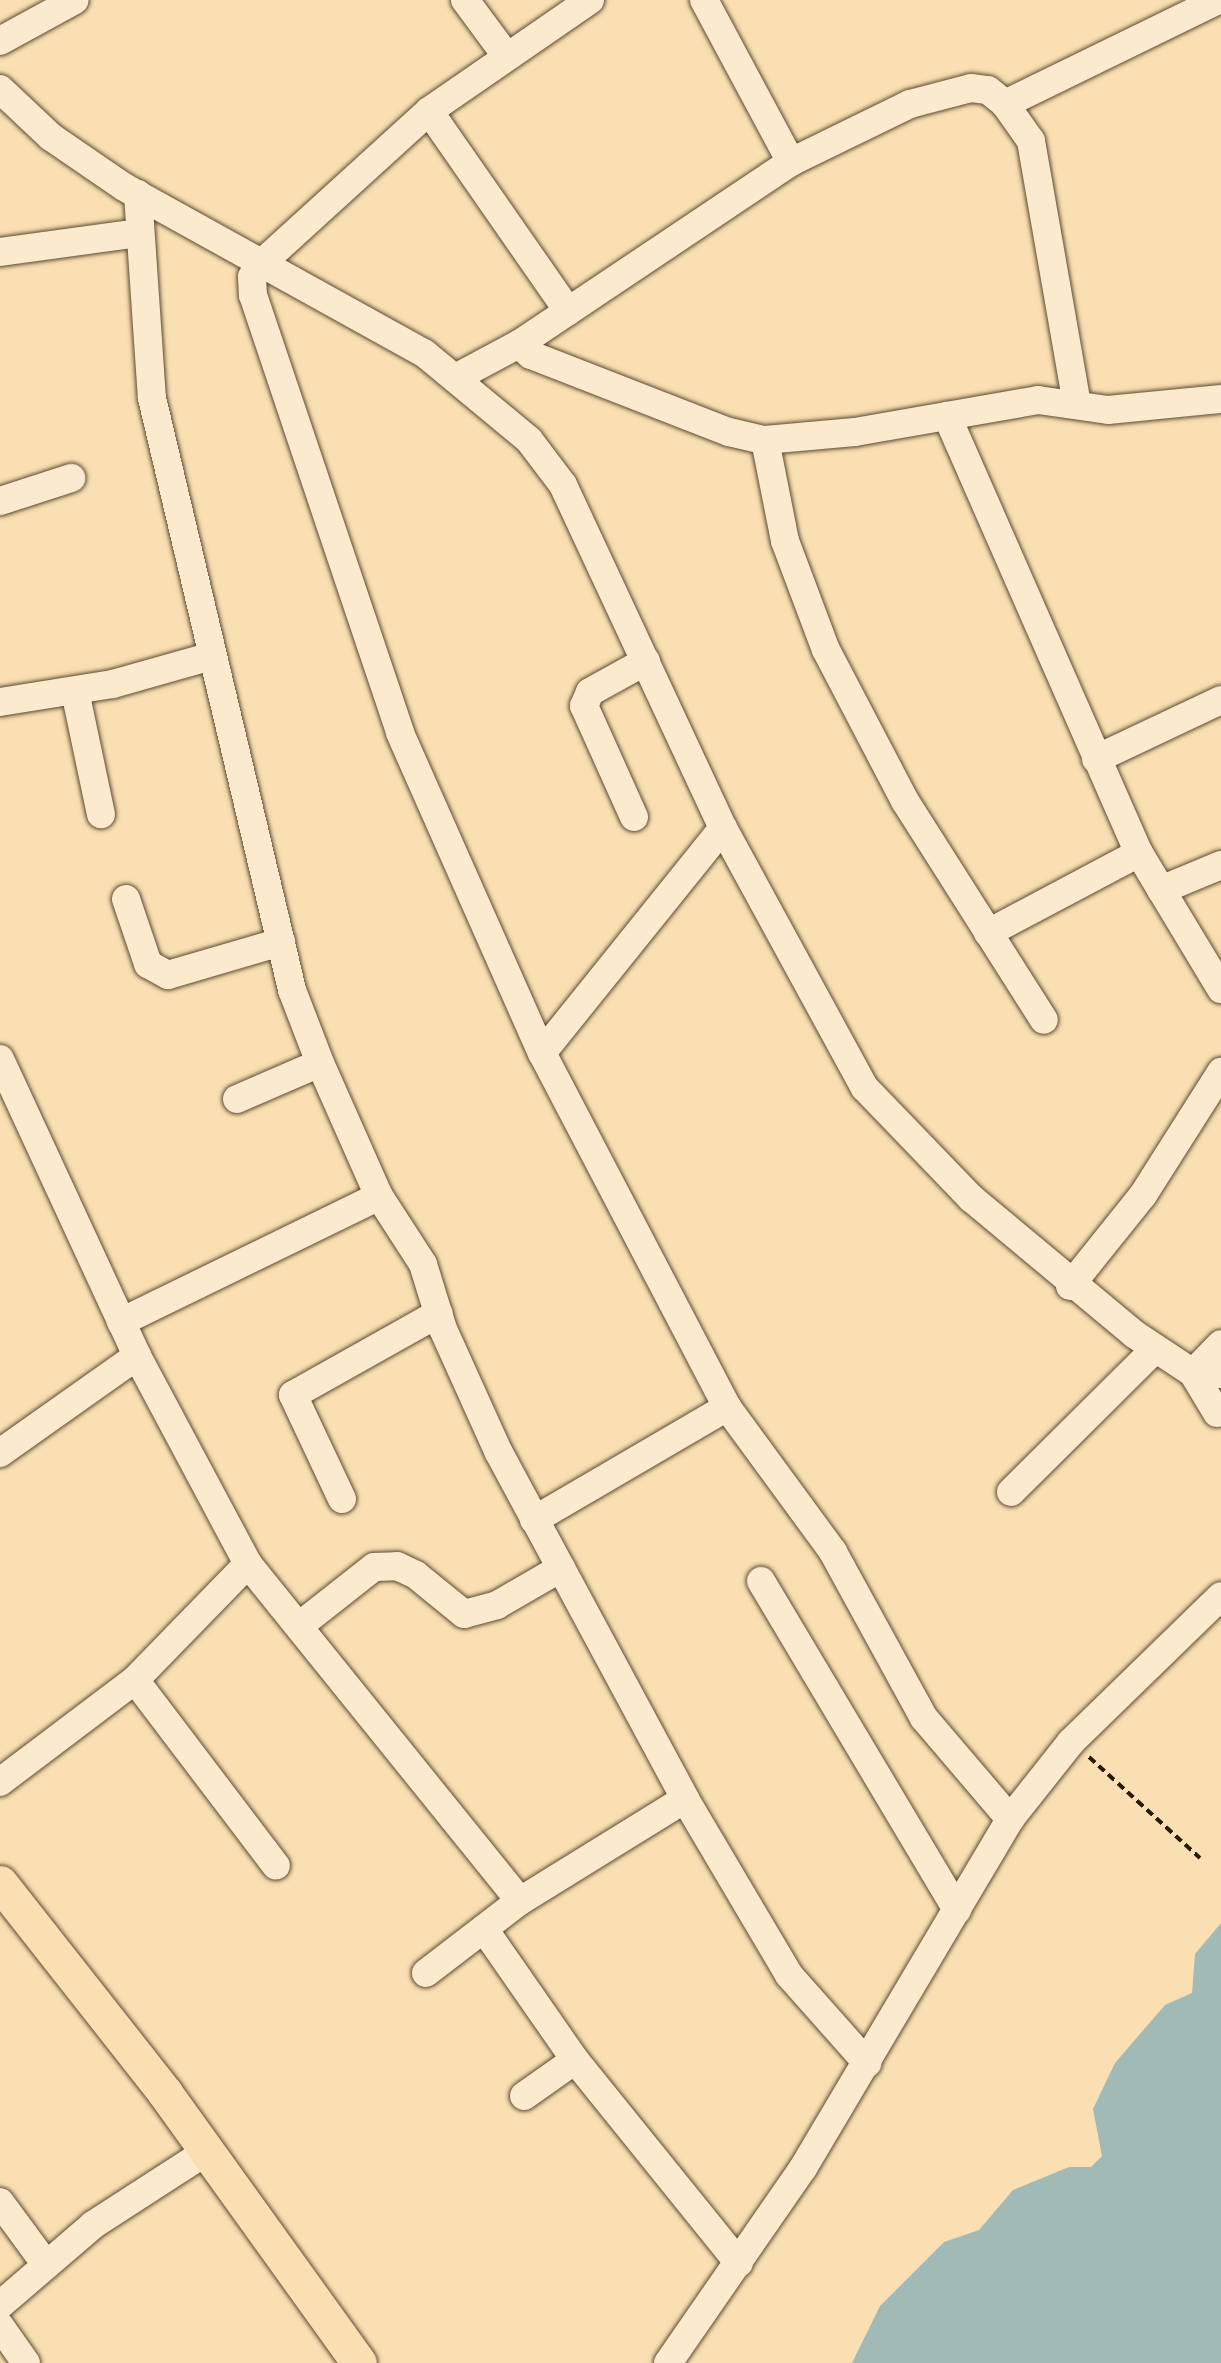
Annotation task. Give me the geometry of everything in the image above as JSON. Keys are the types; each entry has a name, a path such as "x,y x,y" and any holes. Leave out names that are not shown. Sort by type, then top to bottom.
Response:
{"main road":[{"path":"0,1883 206,2152 359,2363"}],"street":[{"path":"0,41 75,0"},
{"path":"465,0 505,54"},
{"path":"590,0 505,54 429,111 262,263 252,277 253,295 400,733 542,1053 727,1407 833,1552 924,1718 1010,1819"},
{"path":"704,0 791,162"},
{"path":"1005,104 1218,0"},
{"path":"0,89 51,137 138,194 459,376 529,440 563,485 723,828 866,1088 937,1166 1070,1286 1155,1349 1207,1374 1220,1410"},
{"path":"459,376 519,344 791,162 947,92 988,90 1005,104 1031,141 1077,404"},
{"path":"429,111 568,310"},
{"path":"138,194 152,398 281,942 320,1063 379,1196 422,1264 439,1313 534,1520 684,1799 789,1975 867,2063"},
{"path":"0,252 139,233"},
{"path":"519,344 531,354 729,432 765,440 1038,400 1140,409 1221,399"},
{"path":"947,416 1140,853 1221,989"},
{"path":"765,440 785,541 826,650 896,786 1044,1020"},
{"path":"0,501 70,478"},
{"path":"0,702 75,691 212,656"},
{"path":"634,818 584,706 590,692 646,661"},
{"path":"75,691 101,814"},
{"path":"1096,759 1221,700"},
{"path":"542,1053 723,828"},
{"path":"988,933 1140,853"},
{"path":"1161,890 1221,865"},
{"path":"126,899 148,964 168,976 281,942"},
{"path":"0,1058 137,1356 248,1564 520,1901"},
{"path":"237,1099 320,1063"},
{"path":"1070,1286 1144,1195 1221,1072"},
{"path":"121,1322 379,1196"},
{"path":"342,1499 294,1395 439,1313"},
{"path":"1207,1374 1221,1344"},
{"path":"1011,1492 1155,1349"},
{"path":"0,1453 137,1356"},
{"path":"534,1520 727,1407"},
{"path":"0,1782 136,1680 248,1564"},
{"path":"299,1626 374,1567 397,1566 416,1574 464,1614 497,1604 561,1568"},
{"path":"761,1581 957,1910"},
{"path":"668,2363 739,2263 867,2063 1010,1819 1072,1742 1221,1596"},
{"path":"136,1680 276,1866"},
{"path":"426,1973 520,1901 684,1799"},
{"path":"484,1928 575,2060 739,2263"},
{"path":"524,2096 575,2060"},
{"path":"0,2305 44,2262 206,2152"},
{"path":"0,2202 44,2262"},
{"path":"0,2326 26,2363"}],"path":[{"path":"1072,1742 1200,1858"}],"water":[{"path":"1221,1923 1221,2363 852,2363 880,2306 944,2242 979,2230 1013,2190 1069,2167 1091,2167 1102,2156 1093,2109 1115,2063 1165,2005 1192,1993 1195,1954"}]}
